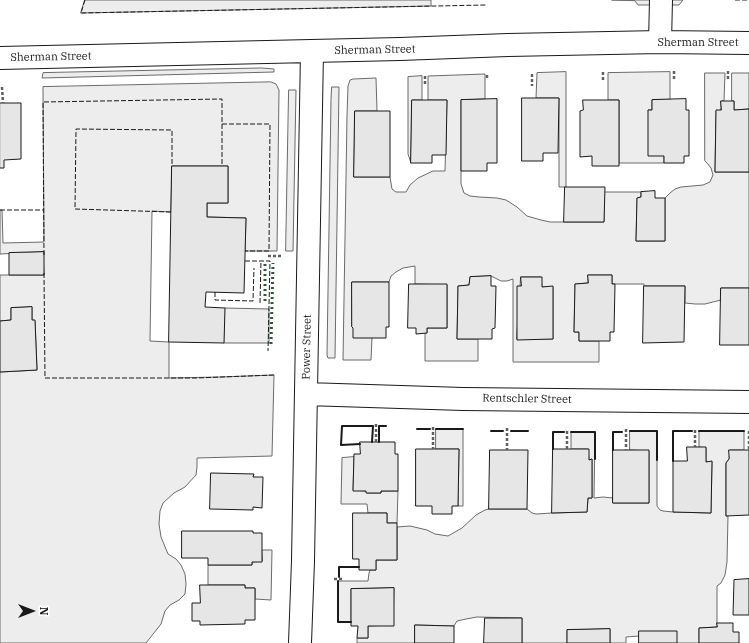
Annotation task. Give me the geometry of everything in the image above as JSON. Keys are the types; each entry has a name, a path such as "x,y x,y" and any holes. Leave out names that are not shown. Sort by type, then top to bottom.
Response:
{"street":[{"path":"660,42 661,0"},
{"name":"Sherman Street","path":"0,58 660,42 749,43"},
{"name":"Power Street","path":"300,643 312,51"},
{"name":"Rentschler Street","path":"306,394 455,398 749,402"}],"path":[{"path":"532,69 532,86"},
{"path":"604,69 604,81"},
{"path":"674,69 674,80"},
{"path":"728,69 728,80"},
{"path":"2,84 3,103"},
{"path":"268,256 281,256"},
{"path":"376,422 376,442"},
{"path":"433,423 433,449"},
{"path":"507,424 507,450"},
{"path":"567,449 568,425"},
{"path":"626,425 626,450"},
{"path":"695,426 695,448"},
{"path":"749,427 749,450"},
{"path":"334,579 343,579"}],"shaded area":[{"path":"85,0 431,0 431,6 81,13"},
{"path":"612,0 683,0 679,5 638,5 635,1"},
{"path":"262,68 274,69 274,72 42,78 43,73"},
{"path":"566,72 566,187 559,187 559,98 536,98 537,73"},
{"path":"670,72 670,100 652,100 652,110 648,110 664,156 664,163 619,163 619,100 608,100 608,73"},
{"path":"705,73 725,73 724,101 721,101 721,110 716,111 715,172 749,172 749,288 721,288 721,300 705,304 695,304 685,303 685,286 612,284 612,275 588,275 588,283 575,284 574,332 579,332 579,341 599,341 599,362 513,362 513,279 501,281 491,276 470,277 469,285 458,286 457,339 478,339 478,361 425,361 425,333 427,333 427,328 447,328 447,285 415,284 415,266 403,268 391,276 389,282 352,282 352,326 353,328 372,338 371,360 343,360 347,116 348,86 350,80 376,78 377,111 355,111 354,177 390,177 392,189 396,192 406,192 410,185 418,178 433,171 445,171 447,100 428,100 428,76 485,74 485,99 461,100 461,184 464,193 470,196 506,200 527,216 550,222 604,222 604,192 641,192 641,197 637,198 636,241 665,241 665,198 675,189 703,185 710,182 713,175 711,168 705,161","holes":["521,277 541,277 542,287 553,287 553,339 517,339"]},
{"path":"732,73 749,73 749,109 734,110 734,101 732,101"},
{"path":"422,76 422,100 412,100 411,163 408,154 408,77"},
{"path":"271,82 276,84 279,90 277,251 245,251 246,218 207,217 207,203 228,203 228,166 172,166 171,212 152,211 150,341 169,342 169,378 274,375 272,456 197,458 196,475 185,487 174,493 163,503 160,511 159,524 161,537 168,554 176,559 181,565 185,574 185,594 179,600 170,605 165,611 161,624 146,643 0,643 0,372 37,370 35,321 32,320 32,307 11,308 11,320 0,321 0,275 44,275 43,252 0,254 0,210 2,210 3,243 44,242 43,87"},
{"path":"332,87 339,87 335,358 328,358 327,355"},
{"path":"289,90 296,90 293,251 286,251"},
{"path":"225,308 269,309 269,343 224,343"},
{"path":"436,429 463,429 463,506 458,506 459,449 436,449"},
{"path":"630,431 657,431 657,506 660,510 673,512 711,513 712,462 706,462 706,448 699,447 699,431 744,431 744,450 730,450 729,459 726,463 726,516 728,516 727,562 725,575 721,583 717,586 717,627 699,628 699,643 677,643 639,636 626,637 626,643 610,643 610,629 567,630 567,643 522,643 522,618 477,617 457,621 454,626 415,625 415,643 357,643 357,638 368,638 368,626 393,625 394,588 351,589 351,622 338,622 338,581 368,581 370,570 376,570 376,560 397,560 397,527 410,526 427,530 435,534 448,536 462,528 476,515 489,509 527,509 536,514 587,512 588,498 592,498 592,459 589,460 588,449 571,449 571,432 595,432 594,498 613,498 613,503 649,503 649,451 630,450"},
{"path":"354,457 353,490 366,491 367,493 398,491 397,523 387,523 387,513 368,513 367,504 341,504 342,458"},
{"path":"262,550 272,550 271,600 255,599 255,588 245,588 245,585 208,585 208,565 252,565 252,562 262,561"}],"building":[{"path":"522,98 559,98 558,153 543,153 543,161 522,161"},
{"path":"497,99 497,163 487,163 487,171 461,171 461,100"},
{"path":"686,99 686,110 689,110 689,156 684,156 684,163 664,163 664,156 648,156 648,110 652,110 652,100"},
{"path":"412,100 447,100 446,155 432,155 432,163 411,163"},
{"path":"583,100 619,100 619,166 592,166 592,156 580,157 580,111 583,110"},
{"path":"721,101 734,101 734,110 749,109 749,172 715,172 716,110 721,110"},
{"path":"0,103 21,103 21,159 4,160 4,168 0,168"},
{"path":"355,111 390,111 390,177 354,177"},
{"path":"172,166 228,166 228,203 207,203 207,217 246,218 244,293 206,292 205,307 225,308 224,343 169,342"},
{"path":"565,187 605,187 604,222 564,222"},
{"path":"655,191 655,198 665,198 665,241 636,241 637,198 641,197 641,192"},
{"path":"44,252 44,275 9,275 9,253"},
{"path":"588,275 612,275 612,284 615,284 614,332 610,332 610,341 579,341 579,332 574,332 575,284 588,283"},
{"path":"491,276 491,286 496,286 495,328 492,329 492,339 457,339 458,286 469,285 470,277"},
{"path":"521,277 542,277 542,287 553,286 553,339 517,340 517,286 521,286"},
{"path":"352,282 389,282 389,327 386,327 386,338 353,338"},
{"path":"409,284 447,284 447,328 427,328 427,333 416,334 416,328 408,328"},
{"path":"644,286 685,286 684,342 643,343"},
{"path":"721,288 749,288 749,345 720,345"},
{"path":"32,307 32,320 35,320 37,370 0,372 0,321 11,320 11,308"},
{"path":"360,442 395,442 395,454 398,454 398,491 366,493 366,491 353,491 354,454 360,454"},
{"path":"687,447 706,447 706,462 712,461 711,513 673,512 673,461 687,461"},
{"path":"416,449 459,449 458,506 452,506 452,514 432,514 432,506 416,506"},
{"path":"553,449 589,449 589,460 592,459 592,498 588,498 587,512 552,513"},
{"path":"490,450 528,450 527,509 489,509"},
{"path":"613,450 649,450 649,503 613,503"},
{"path":"729,450 749,450 749,515 726,516 726,463 729,459"},
{"path":"211,473 254,474 253,477 263,477 262,508 253,507 253,510 210,509"},
{"path":"353,513 387,513 387,523 397,523 397,560 376,560 376,570 359,570 359,559 353,559"},
{"path":"182,531 253,531 253,533 262,533 262,562 252,562 252,565 208,565 208,558 182,558"},
{"path":"749,579 749,615 733,615 734,580"},
{"path":"200,585 245,585 245,588 255,588 255,620 245,620 245,624 200,625 200,621 192,621 192,603 200,603"},
{"path":"394,588 394,626 368,626 368,638 357,638 358,626 351,626 351,589"},
{"path":"485,618 522,618 522,643 484,643"},
{"path":"717,623 733,623 733,632 739,632 739,643 699,643 699,628 717,627"},
{"path":"415,625 454,626 454,643 415,643"},
{"path":"610,629 610,643 567,643 567,630"},
{"path":"639,631 677,631 677,643 639,643"}],"hedge":[{"path":"271,344 273,263"},
{"path":"265,264 265,304"}],"fence":[{"path":"85,0 81,13 486,5"},
{"path":"735,0 749,0"},
{"path":"44,255 43,102 222,99 222,166"},
{"path":"222,124 270,124 269,251 245,251"},
{"path":"171,212 75,209 76,129 172,130 172,166"},
{"path":"0,210 43,210"},
{"path":"245,261 270,261 268,351"},
{"path":"260,303 261,261"},
{"path":"215,292 215,300 253,301 254,268"},
{"path":"44,273 45,378 196,378 274,375"}],"wall":[{"path":"360,444 341,445 342,426 373,426 372,442"},
{"path":"379,442 379,426 386,426"},
{"path":"417,429 430,429"},
{"path":"436,429 463,429"},
{"path":"491,431 503,431"},
{"path":"511,431 528,431"},
{"path":"630,431 657,431 657,460"},
{"path":"673,461 673,431 692,431"},
{"path":"699,431 744,431"},
{"path":"553,449 553,432 564,432"},
{"path":"571,432 595,432 595,459"},
{"path":"613,450 613,432 622,432"},
{"path":"339,577 339,567 359,567"},
{"path":"338,581 338,622 351,622"}]}
